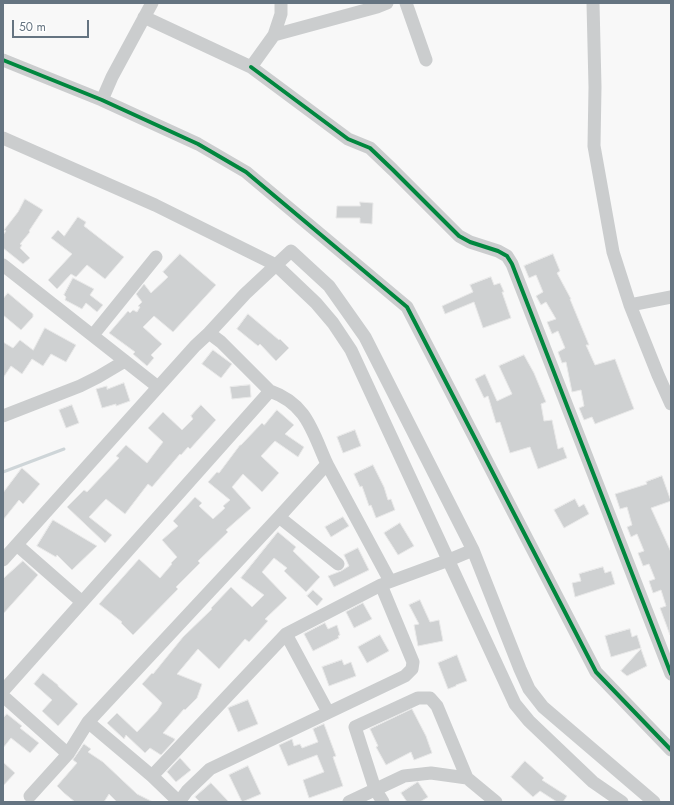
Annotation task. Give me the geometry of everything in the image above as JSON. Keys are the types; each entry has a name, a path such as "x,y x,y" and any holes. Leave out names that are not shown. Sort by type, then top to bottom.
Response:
{"street":[{"path":"251,67 274,35 281,14 281,3"},
{"path":"274,35 387,3"},
{"path":"406,3 426,60"},
{"path":"593,3 595,87 594,146 613,252 630,305 671,404"},
{"path":"102,100 147,8 251,67 348,139 370,148 459,236 470,242 498,251 506,256 512,264 671,674"},
{"path":"3,60 102,100 198,144 246,172 407,307 596,672 671,750"},
{"path":"3,138 155,205 276,265 316,303 333,323 351,350 515,704 529,721 593,782 622,802"},
{"path":"3,560 195,346 245,294 291,251 329,286 365,337 474,550 529,689 543,707 654,802"},
{"path":"92,336 156,257"},
{"path":"3,264 158,387"},
{"path":"630,305 671,298"},
{"path":"88,722 152,776 179,802 187,791 210,769 405,676 412,669 413,662 385,583 306,418 292,402 280,394 270,390 221,342 209,333"},
{"path":"3,416 80,386 125,361"},
{"path":"3,691 270,390"},
{"path":"31,800 68,754 88,722 327,464"},
{"path":"279,517 338,564"},
{"path":"17,544 82,602"},
{"path":"152,776 286,634 385,583 474,550"},
{"path":"286,634 328,712"},
{"path":"3,696 68,754"},
{"path":"383,802 375,789 355,726 418,698 430,698 437,706 467,778 496,802"},
{"path":"349,802 404,776 431,773 467,778"}],"building":[{"path":"25,199 43,210 29,231 30,232 20,244 22,245 20,248 30,258 23,264 3,248 3,235 6,231 4,230 18,212"},
{"path":"360,202 373,203 372,224 360,223 360,218 336,218 337,206 360,206"},
{"path":"78,217 86,222 84,226 124,257 105,279 87,265 76,277 71,274 57,289 48,280 72,254 51,238 58,230 64,236"},
{"path":"180,254 216,285 173,332 154,316 143,327 162,344 151,355 154,358 147,366 133,354 135,352 109,333 128,311 130,313 133,310 137,312 140,307 138,306 142,302 136,294 144,284 151,293 168,277 163,272"},
{"path":"553,254 560,271 557,273 571,299 589,345 586,345 595,365 615,359 634,409 595,424 592,417 584,420 579,408 584,406 581,390 572,392 566,362 562,363 558,352 565,348 558,331 552,334 547,322 556,319 546,302 541,305 536,296 543,292 536,275 529,278 524,266"},
{"path":"491,277 494,285 500,283 511,318 483,328 474,302 445,314 442,306 473,292 470,285"},
{"path":"73,278 94,289 90,295 103,305 97,312 86,303 82,309 65,300 66,297 64,295"},
{"path":"8,293 33,314 33,317 21,330 3,315 3,299"},
{"path":"248,314 289,348 276,361 260,344 258,346 237,329"},
{"path":"45,328 76,345 66,362 51,354 43,366 32,359 22,374 11,366 3,378 3,342 13,348 20,340 33,350"},
{"path":"213,350 232,364 221,378 202,364"},
{"path":"524,355 534,373 546,402 541,404 544,421 552,420 558,449 563,447 567,458 538,469 530,447 510,453 500,422 496,423 488,396 484,398 475,379 485,374 497,401 512,394 499,366"},
{"path":"124,383 130,401 116,406 116,404 102,408 96,389 107,386 107,389"},
{"path":"250,385 251,397 232,399 230,387"},
{"path":"72,405 79,423 66,428 59,410"},
{"path":"201,405 216,420 190,449 188,447 181,455 180,454 152,487 148,484 125,514 106,499 89,517 112,535 105,543 67,507 84,490 87,492 119,458 116,456 126,445 147,463 163,442 148,428 163,412 182,430 193,419 191,416"},
{"path":"277,410 294,425 285,434 304,447 298,457 275,441 261,456 279,473 262,492 243,474 232,487 251,508 226,530 228,532 198,561 200,563 176,587 178,589 133,635 121,623 122,622 99,604 139,559 160,578 177,557 162,540 178,526 173,521 195,497 202,503 199,506 213,519 225,508 223,506 230,500 208,482 217,472 219,473 240,445 262,423 264,425"},
{"path":"355,430 361,446 343,453 337,437"},
{"path":"373,465 384,487 388,500 391,499 395,510 376,518 371,505 369,506 362,486 360,487 354,474"},
{"path":"22,468 40,484 23,504 19,500 3,520 3,493"},
{"path":"662,476 671,501 651,508 671,552 670,635 660,608 666,606 661,590 653,593 649,581 655,579 649,564 643,566 638,553 644,551 637,534 631,537 627,527 632,525 627,507 620,509 615,494 647,484 646,482"},
{"path":"575,499 579,507 584,504 589,514 564,528 554,510"},
{"path":"343,517 349,526 331,537 325,527"},
{"path":"53,520 97,546 72,570 57,555 56,557 37,546"},
{"path":"400,523 414,546 398,555 384,533"},
{"path":"278,532 296,547 293,551 320,577 306,592 284,571 287,568 274,558 262,572 287,598 265,619 268,621 249,642 245,639 219,669 198,649 177,674 202,684 197,698 185,710 184,709 163,733 175,739 174,741 161,755 150,748 145,753 126,735 124,739 107,723 117,713 137,732 157,711 162,703 142,684 152,673 153,674 183,637 212,609 211,608 231,587 252,607 264,595 241,578"},
{"path":"358,548 369,570 334,587 328,576 349,566 344,555"},
{"path":"23,561 38,575 3,614 3,579"},
{"path":"603,567 605,573 611,571 615,584 575,597 572,583 581,581 579,574"},
{"path":"313,590 323,599 317,606 307,596"},
{"path":"420,600 430,622 439,620 443,641 418,646 414,625 419,624 409,605"},
{"path":"363,603 372,619 354,628 346,612"},
{"path":"325,623 328,629 337,625 340,635 338,636 339,638 313,651 304,634"},
{"path":"630,629 632,637 637,635 641,648 611,657 605,636"},
{"path":"380,635 389,651 367,663 358,647"},
{"path":"641,649 647,666 627,676 621,671"},
{"path":"457,655 467,681 448,689 438,663"},
{"path":"342,660 344,665 351,662 356,676 329,686 322,667"},
{"path":"43,673 78,704 58,726 42,711 52,700 34,684"},
{"path":"248,700 258,724 238,732 228,708"},
{"path":"412,709 426,736 432,753 414,760 411,752 386,765 376,747 378,746 370,729"},
{"path":"7,714 22,726 20,728 39,743 30,753 11,738 3,748 3,718"},
{"path":"324,724 336,756 333,757 343,786 309,798 303,780 324,772 317,755 288,766 279,745 292,739 294,746 300,744 302,748 318,742 313,729"},
{"path":"84,744 91,749 88,752 103,762 137,794 153,802 117,802 109,794 104,802 75,802 64,793 57,786 77,763 73,760"},
{"path":"180,758 191,770 176,782 167,772"},
{"path":"525,761 544,778 542,780 567,796 563,802 557,802 540,791 533,797 511,777"},
{"path":"3,762 15,773 3,786"},
{"path":"248,766 261,794 242,802 229,775"},
{"path":"418,782 428,797 420,802 407,802 401,793"},
{"path":"211,783 229,802 200,802 195,797"}],"waterway":[{"path":"3,472 64,449"}],"cycle path":[{"path":"3,60 102,100 198,144 246,172 407,307 596,672 671,750"},
{"path":"251,67 348,139 370,148 459,236 470,242 498,251 507,256 512,264 671,674"}]}
